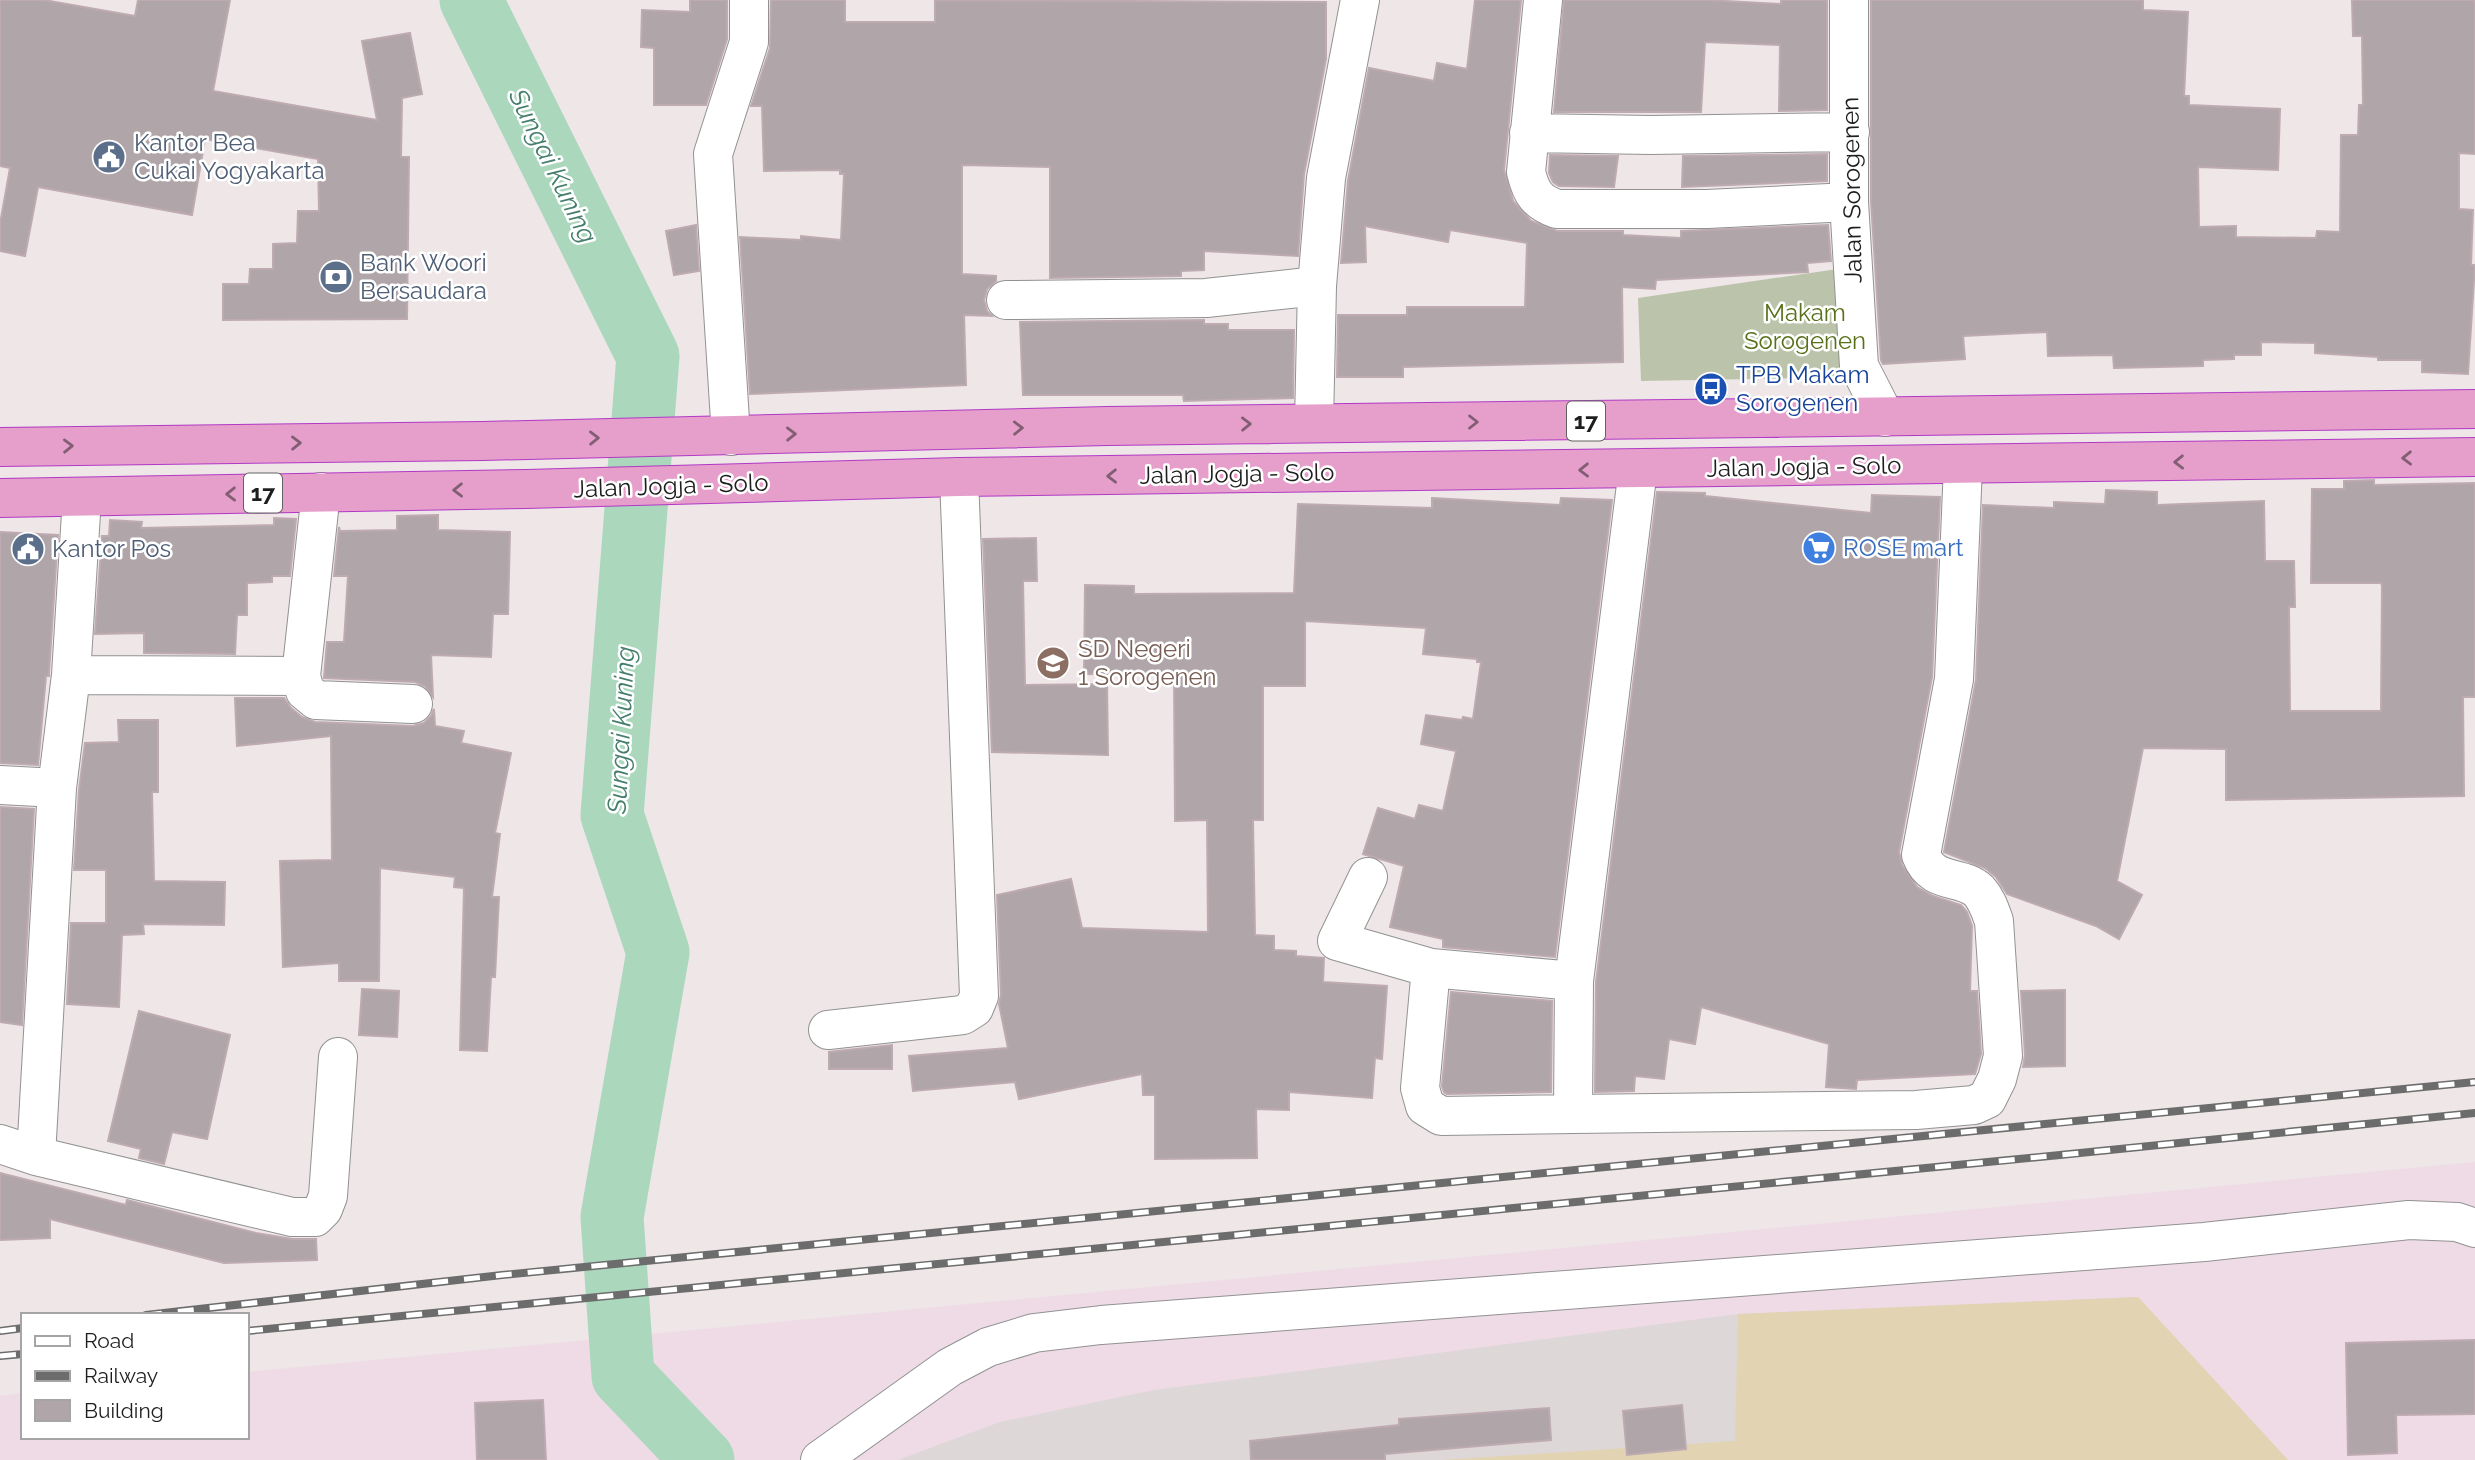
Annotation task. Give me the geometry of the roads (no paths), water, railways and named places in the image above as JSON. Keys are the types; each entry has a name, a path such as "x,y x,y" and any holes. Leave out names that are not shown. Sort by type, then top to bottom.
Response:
{"highway":[{"name":"Jalan Jogja - Solo","path":"0,447 1314,423 2475,409"},
{"name":"Jalan Jogja - Solo","path":"0,498 526,489 959,477 1963,466 2475,457"}],"street":[{"path":"715,436 713,154 749,42 749,0"},
{"path":"1314,423 1317,286 1326,178 1360,0"},
{"path":"1543,0 1526,172 1534,197 1544,205 1557,209 1707,209 1849,202"},
{"name":"Jalan Sorogenen","path":"1849,0 1849,202 1859,366 1885,417"},
{"path":"1529,133 1651,135 1850,132"},
{"path":"1006,300 1206,298 1317,286"},
{"path":"1431,968 1420,1088 1425,1106 1441,1116 1916,1110 1974,1105 1987,1099 1997,1079 2003,1056 1994,921 1989,906 1978,890 1933,872 1926,867 1921,855 1954,679 1963,466"},
{"path":"1573,1114 1574,981 1638,469"},
{"path":"828,1030 963,1015 974,1008 979,996 959,477"},
{"path":"321,492 301,676 306,691 316,700 413,704"},
{"path":"82,497 71,675 18,1150 292,1217 315,1217 323,1209 328,1196 338,1057"},
{"path":"71,675 301,676"},
{"path":"0,785 57,788"},
{"path":"1368,877 1337,941 1431,968 1574,981"},
{"path":"820,1460 950,1367 988,1347 1034,1333 1101,1325 2204,1242 2409,1220 2457,1222 2475,1228"}],"waterway":[{"name":"Sungai Kuning","path":"471,0 648,356 612,815 658,952 612,1217 623,1376 703,1460"}],"railway":[{"path":"164,1313 502,1275 2475,1082"},
{"path":"248,1331 2475,1113"},
{"path":"0,1331 21,1328"},
{"path":"0,1356 21,1354"}],"place":[{"name":"Kantor Bea Cukai Yogyakarta","path":"109,157"},
{"name":"Bank Woori Bersaudara","path":"336,277"},
{"name":"TPB Makam Sorogenen","path":"1711,389"},
{"name":"ROSE mart","path":"1819,548"},
{"name":"Kantor Pos","path":"28,549"},
{"name":"SD Negeri 1 Sorogenen","path":"1053,663"}],"park label":[{"name":"Makam Sorogenen","path":"1805,327"}]}
